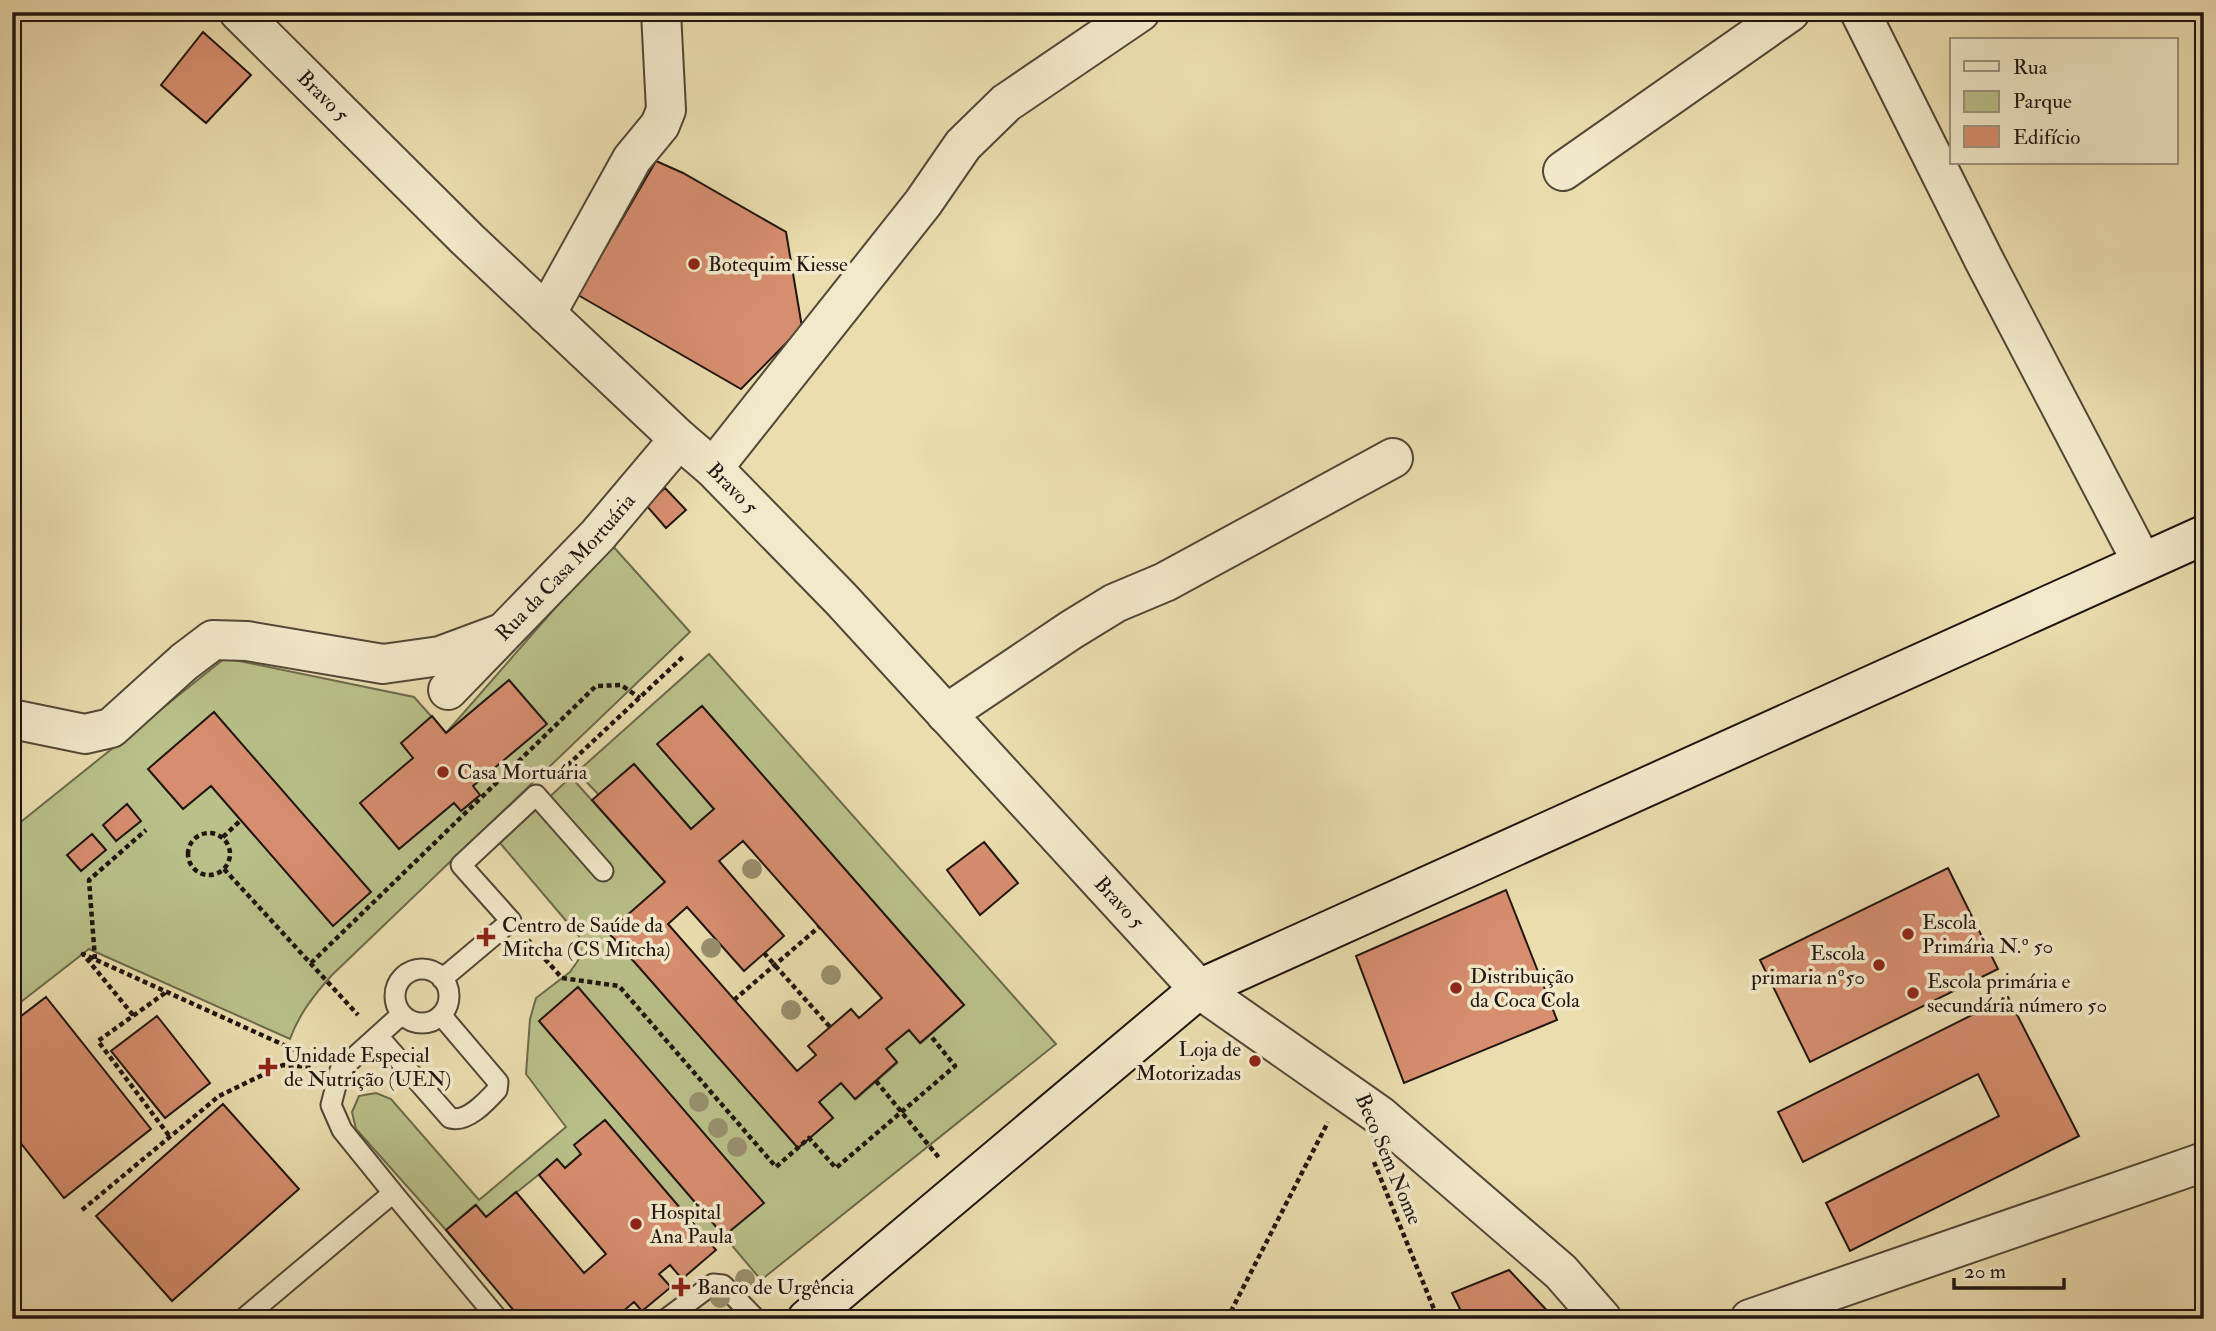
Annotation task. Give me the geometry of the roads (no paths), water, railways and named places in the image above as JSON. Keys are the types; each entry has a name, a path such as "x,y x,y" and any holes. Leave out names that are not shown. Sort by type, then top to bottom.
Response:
{"street":[{"name":"Bravo 5","path":"239,12 467,239 713,468 841,599 1199,989 1379,1115 1561,1272 1602,1319"},
{"path":"546,314 632,159 660,125 666,110 661,12"},
{"path":"713,468 923,203 963,145 1006,103 1140,12"},
{"path":"1563,171 1790,12"},
{"path":"1860,12 1984,260 2142,562"},
{"name":"Rua da Casa Mortuária","path":"448,690 598,535 679,439"},
{"path":"946,714 1115,603 1165,582 1393,458"},
{"path":"807,1319 1199,989 2204,535"},
{"path":"12,719 85,734 111,728 184,662 213,640 247,641 383,664 440,656 502,633"},
{"path":"1750,1319 2204,1162"}],"lane":[{"path":"442,979 511,921 461,865 536,795 603,871"},
{"path":"423,969 432,971 442,979 449,990 449,999 441,1015 426,1022 408,1019 402,1014 395,997 396,988 406,974 423,969"},
{"path":"402,1014 340,1070 331,1105 342,1130 498,1319"},
{"path":"378,1036 450,1118 465,1118 497,1090 498,1082 441,1015"},
{"path":"243,1319 393,1193"},
{"path":"666,1319 713,1284 723,1285 756,1319"}],"place":[{"name":"Botequim Kiesse","path":"694,264"},
{"name":"Casa Mortuária","path":"443,772"},
{"name":"Escola Primária N.º 50","path":"1908,934"},
{"name":"Centro de Saúde da Mitcha (CS Mitcha)","path":"486,937"},
{"name":"Escola primaria nº50","path":"1879,965"},
{"name":"Distribuição da Coca Cola","path":"1456,988"},
{"name":"Escola primária e secundária número 50","path":"1913,993"},
{"name":"Loja de Motorizadas","path":"1255,1061"},
{"name":"Unidade Especial de Nutrição (UEN)","path":"268,1067"},
{"name":"Hospital Ana Paula","path":"636,1224"},
{"name":"Banco de Urgência","path":"681,1287"}]}
